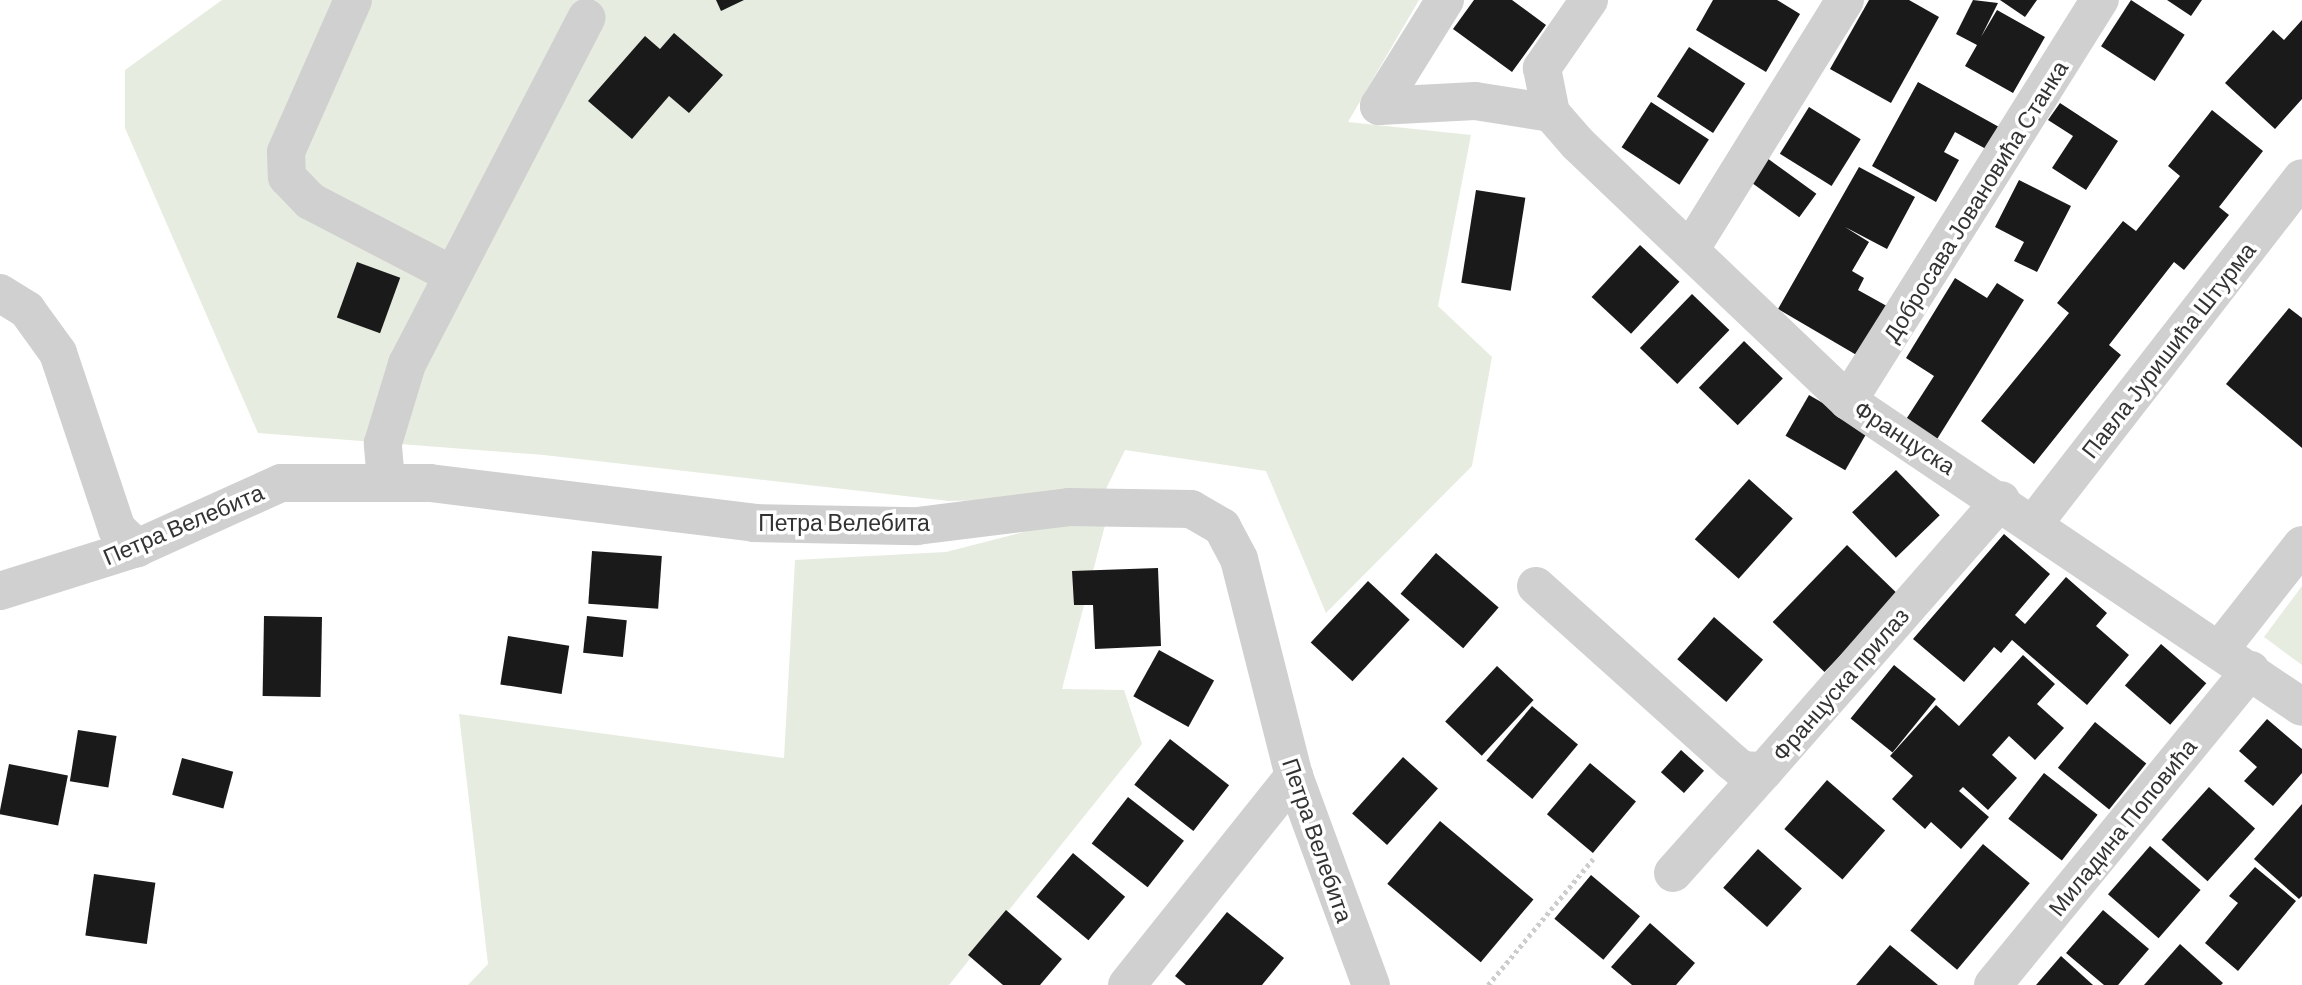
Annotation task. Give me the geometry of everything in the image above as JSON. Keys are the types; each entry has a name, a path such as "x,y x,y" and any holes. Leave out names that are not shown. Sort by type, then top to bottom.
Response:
{"street":[{"path":"353,0 286,152 288,177 310,201 450,274"},
{"path":"1445,0 1379,107 1475,101 1551,113 1542,68 1589,0"},
{"path":"1690,250 1845,0"},
{"name":"Добросава Јовановића Станка","path":"1848,401 2100,0"},
{"path":"386,481 383,443 407,364 450,274 586,18"},
{"name":"Француска","path":"1551,113 1848,401 2001,499 2302,707"},
{"name":"Павла Јуришића Штурма","path":"2035,522 2302,178"},
{"path":"0,293 27,310 58,353 117,529 137,548"},
{"name":"Петра Велебита","path":"0,591 137,548 281,483 386,481 754,523 916,526 1069,507 1191,509 1222,527 1238,559 1294,776 1371,985"},
{"name":"Француска прилаз","path":"1536,586 1742,770 1764,771 2001,499"},
{"name":"Миладина Поповића","path":"1993,985 2236,659 2302,545"},
{"path":"1673,873 1764,771"},
{"path":"1127,985 1294,776"}],"path":[{"path":"1488,985 1593,859"}],"shaded area":[{"path":"222,0 1419,0 1348,122 1471,135 1438,306 1492,357 1472,466 1326,613 1266,471 1125,450 1102,497 949,501 544,455 258,433 125,128 125,70"},
{"path":"1109,510 1062,689 1124,690 1142,744 949,985 468,985 488,964 459,714 784,758 795,560 946,552"},
{"path":"2302,586 2302,665 2264,637"}],"building":[{"path":"716,0 744,0 721,11"},
{"path":"1474,0 1512,0 1546,25 1512,72 1453,29"},
{"path":"1713,0 1777,0 1800,14 1766,72 1696,30"},
{"path":"1869,0 1909,0 1939,17 1891,103 1830,69"},
{"path":"1973,0 1998,3 1981,37 1997,10 2045,37 2013,93 1965,66 1977,45 1956,34"},
{"path":"2000,0 2037,0 2025,17"},
{"path":"2131,0 2185,35 2155,81 2101,46"},
{"path":"2167,0 2202,0 2191,16"},
{"path":"2302,20 2302,99 2275,129 2225,83 2273,30 2284,40"},
{"path":"674,33 723,75 689,113 669,96 632,139 588,101 645,36 660,49"},
{"path":"1689,47 1745,83 1713,133 1657,96"},
{"path":"1918,82 1999,127 1986,149 1955,132 1944,152 1959,160 1936,202 1872,166"},
{"path":"1651,102 1709,140 1679,185 1622,147"},
{"path":"2060,103 2118,141 2086,190 2052,168 2073,136 2048,120"},
{"path":"1809,107 1861,139 1832,186 1780,154"},
{"path":"2212,110 2263,151 2219,207 2229,215 2184,270 2174,262 2109,345 2121,355 2034,464 1981,421 2069,313 2057,303 2123,221 2136,231 2180,176 2168,166"},
{"path":"1767,158 1816,194 1799,217 1750,181"},
{"path":"1859,167 1915,197 1887,249 1845,227 1869,242 1852,271 1864,278 1858,290 1894,310 1865,360 1778,309"},
{"path":"2019,180 2071,206 2037,272 2014,261 2024,242 1995,227"},
{"path":"1476,190 1525,198 1511,291 1461,283"},
{"path":"1640,245 1679,282 1631,334 1592,297"},
{"path":"357,262 400,278 380,333 337,317"},
{"path":"1955,278 1987,298 1997,283 2024,300 1934,444 1903,424 1934,376 1906,358"},
{"path":"1692,294 1729,330 1677,384 1640,348"},
{"path":"2289,308 2302,318 2302,448 2226,384"},
{"path":"1744,341 1783,379 1738,425 1699,388"},
{"path":"1809,395 1869,430 1845,470 1786,436"},
{"path":"1896,470 1940,515 1896,558 1852,512"},
{"path":"1749,479 1793,518 1739,579 1695,539"},
{"path":"2004,534 2050,574 2015,615 2025,624 2066,577 2107,613 2096,626 2129,655 2087,705 2012,640 2001,653 1994,647 1964,682 1913,639"},
{"path":"1847,545 1899,595 1824,672 1773,622"},
{"path":"592,551 662,556 658,609 588,604"},
{"path":"1436,553 1499,607 1463,648 1401,594"},
{"path":"1158,568 1161,646 1095,649 1093,605 1074,605 1072,571"},
{"path":"1368,581 1410,620 1352,681 1311,642"},
{"path":"264,616 322,617 321,697 263,696"},
{"path":"587,616 627,620 623,657 583,653"},
{"path":"1714,617 1763,660 1726,702 1677,659"},
{"path":"508,636 569,646 562,694 500,684"},
{"path":"2161,644 2206,683 2170,725 2125,686"},
{"path":"1159,650 1214,681 1188,727 1133,696"},
{"path":"2023,655 2055,684 2037,704 2064,728 2035,760 2009,736 1992,755 2017,778 1988,810 1963,787 1959,791 1989,817 1961,849 1931,822 1925,829 1892,799 1913,776 1890,756 1936,705 1959,726"},
{"path":"1894,665 1936,699 1893,753 1851,719"},
{"path":"1497,666 1534,700 1482,756 1445,722"},
{"path":"1532,706 1578,745 1532,799 1486,760"},
{"path":"2267,719 2302,749 2302,773 2273,806 2244,781 2257,767 2239,751"},
{"path":"2095,722 2146,764 2109,809 2058,768"},
{"path":"78,730 117,736 108,787 70,781"},
{"path":"1170,739 1229,785 1193,831 1134,785"},
{"path":"1681,750 1704,771 1684,793 1661,772"},
{"path":"1403,757 1438,788 1387,845 1352,813"},
{"path":"182,758 233,772 223,808 172,795"},
{"path":"1590,763 1636,802 1593,853 1547,814"},
{"path":"9,764 68,775 58,826 0,814"},
{"path":"2044,773 2098,815 2062,861 2008,819"},
{"path":"1827,780 1885,831 1842,880 1784,829"},
{"path":"2209,787 2255,828 2208,881 2161,840"},
{"path":"1128,797 1184,841 1148,887 1092,843"},
{"path":"2302,804 2302,896 2299,899 2254,859"},
{"path":"1440,821 1533,899 1481,962 1387,884"},
{"path":"1983,844 2030,883 1957,970 1910,931"},
{"path":"2150,846 2201,890 2159,938 2108,894"},
{"path":"1758,849 1802,888 1767,927 1723,888"},
{"path":"1073,853 1125,897 1088,940 1036,897"},
{"path":"2255,867 2296,901 2238,971 2205,943 2238,903 2229,896"},
{"path":"94,874 155,883 147,944 85,935"},
{"path":"1591,875 1640,916 1603,960 1554,919"},
{"path":"1006,910 1062,959 1040,985 1003,985 968,955"},
{"path":"2103,910 2149,949 2118,985 2104,985 2066,953"},
{"path":"1227,912 1284,958 1262,985 1186,985 1175,976"},
{"path":"1650,923 1695,963 1676,985 1632,985 1611,967"},
{"path":"2180,944 2223,983 2144,985"},
{"path":"1890,945 1938,985 1856,985"},
{"path":"2061,956 2093,985 2036,985"}]}
